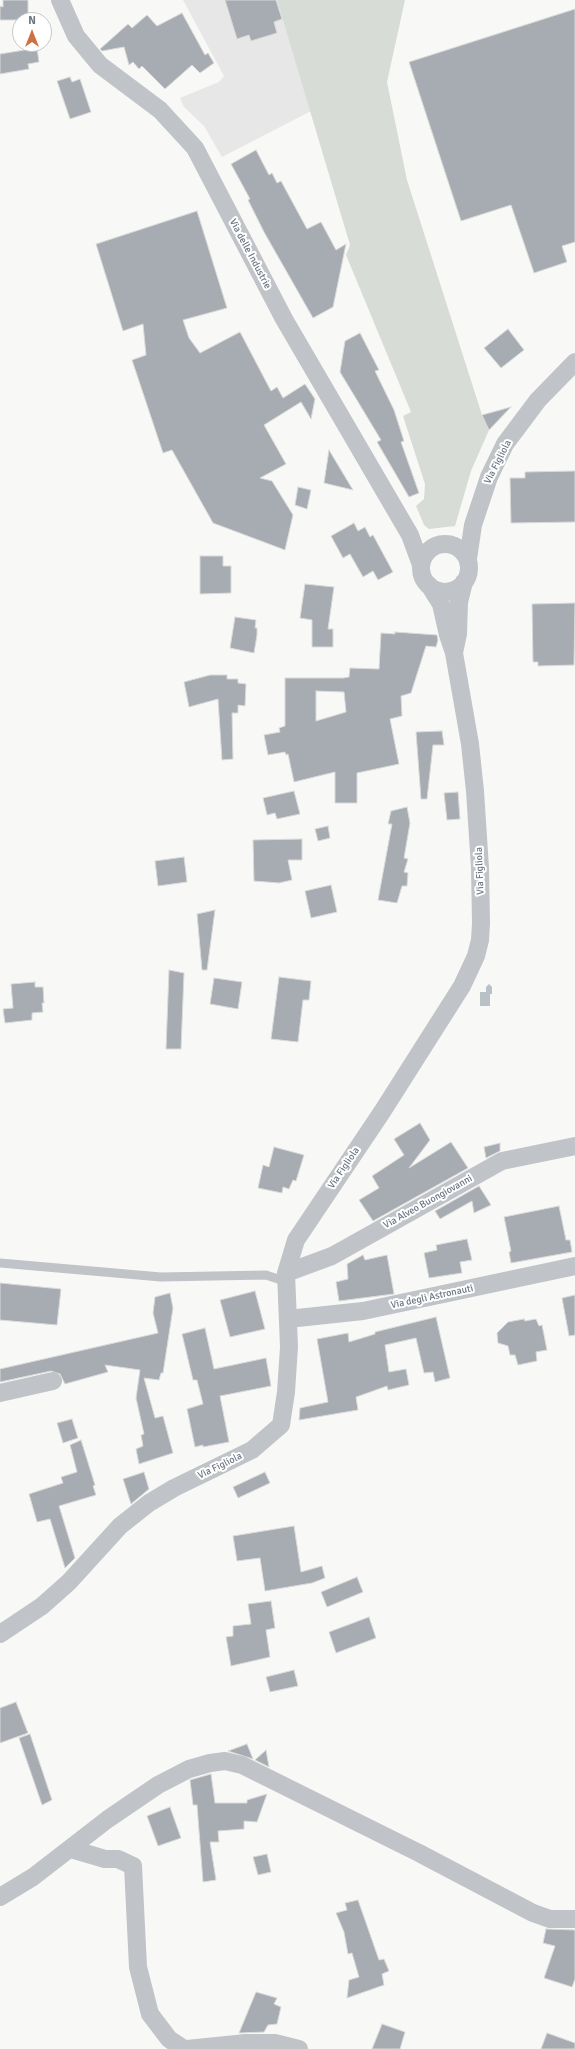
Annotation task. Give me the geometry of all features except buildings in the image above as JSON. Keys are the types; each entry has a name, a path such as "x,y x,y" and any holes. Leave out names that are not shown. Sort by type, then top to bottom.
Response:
{"street":[{"name":"Via delle Industrie","path":"60,0 76,36 100,65 160,110 195,148 284,319 410,535 422,565 424,579 441,604 454,653"},
{"name":"Via Figliola","path":"468,559 473,526 489,477 505,444 538,400 575,362"},
{"path":"422,565 428,551 442,545 473,526"},
{"path":"410,535 460,549 468,559 468,575 464,582 451,591 443,592 429,585"},
{"name":"Via Figliola","path":"0,1634 42,1606 69,1582 120,1526 149,1503 174,1488 252,1450 281,1425 286,1392 289,1347 286,1277 296,1240 382,1112 458,993 470,972 476,956 481,923 478,829 470,744 454,653 458,634 459,602 464,582"},
{"name":"Via Alveo Buongiovanni","path":"286,1277 332,1256 502,1161 575,1146"},
{"name":"Via degli Astronauti","path":"288,1319 363,1312 575,1266"},
{"path":"0,1393 53,1381"},
{"path":"0,1897 33,1877 108,1819 158,1785 183,1772 210,1763 225,1761 236,1762 419,1853 533,1913 550,1919 575,1919"},
{"path":"71,1849 105,1859 118,1859 133,1866 138,1967 150,2014 169,2039 186,2049 246,2043 275,2043 299,2049"}],"lane":[{"path":"0,1264 162,1277 266,1275 286,1277"}],"shaded area":[{"path":"183,0 277,0 311,111 222,157 204,126 184,107 180,98 219,82 224,76"},
{"path":"277,0 405,0 387,82 407,180 482,415 489,430 471,471 455,526 429,529 424,525 416,506 424,499 425,484 403,416 411,412 346,255 350,245"},
{"path":"489,984 492,987 492,994 490,994 490,1006 480,1006 480,992 486,992 486,987"}]}
